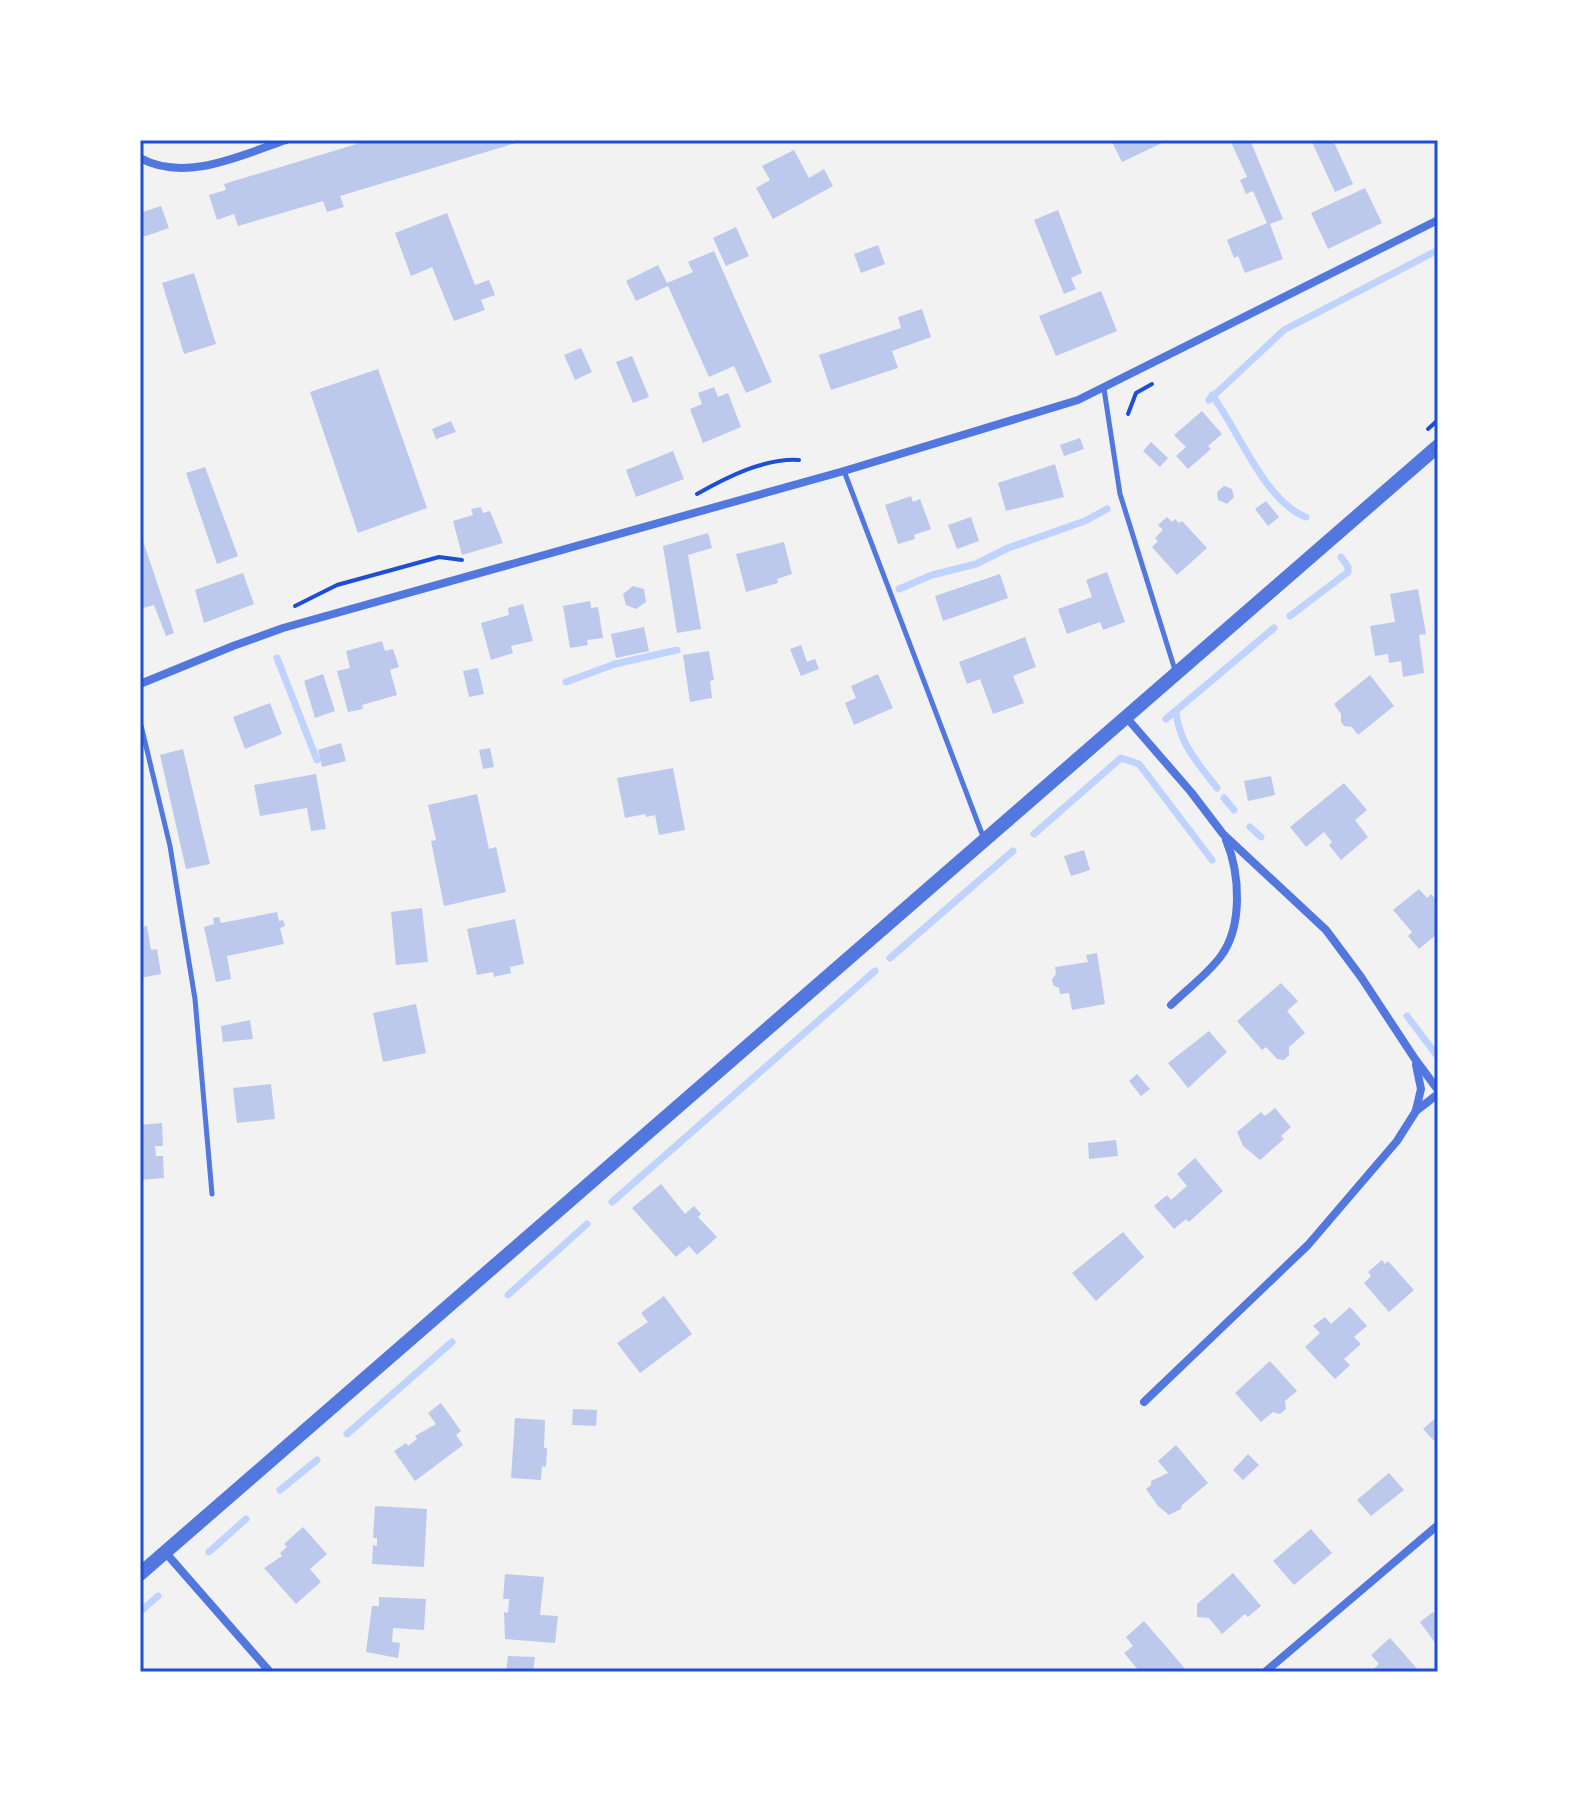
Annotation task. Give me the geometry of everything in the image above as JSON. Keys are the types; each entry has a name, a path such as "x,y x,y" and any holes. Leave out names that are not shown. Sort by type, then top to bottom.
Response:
{"street":[{"path":"142,160 184,170 286,140"},
{"path":"140,684 283,628 844,471 1052,409 1104,389 1438,220"},
{"path":"140,1574 1438,446"},
{"path":"1126,717 1223,834 1326,930 1379,1002 1438,1092 1416,1111 1397,1141 1308,1245 1144,1402"},
{"path":"1171,1005 1219,959 1233,931 1235,878 1223,834"},
{"path":"1415,1059 1421,1089 1416,1111"},
{"path":"1265,1672 1438,1525"},
{"path":"165,1552 270,1672"}],"lane":[{"path":"1104,389 1120,494 1176,674"},
{"path":"844,471 984,840"},
{"path":"140,721 170,846 195,999 212,1194"}],"path":[{"path":"696,495 728,476 786,459 799,460"},
{"path":"287,609 337,585 362,578 439,557 461,560 473,557"}],"building":[{"path":"370,140 522,141 340,196 344,207 327,212 323,201 238,226 234,214 217,220 209,195 226,190 224,184"},
{"path":"1111,140 1161,140 1162,143 1122,162"},
{"path":"1230,140 1250,140 1283,219 1270,224 1283,259 1245,273 1238,256 1234,258 1227,240 1267,223 1253,191 1246,194 1240,180 1247,177"},
{"path":"1311,140 1333,140 1353,184 1335,192"},
{"path":"794,150 809,178 824,169 833,186 773,219 756,188 770,180 762,166"},
{"path":"1365,188 1382,223 1328,249 1311,213"},
{"path":"161,206 169,228 140,238 140,213"},
{"path":"1058,210 1082,273 1071,278 1076,289 1064,294 1034,220"},
{"path":"447,213 475,285 489,280 495,295 481,300 485,310 454,321 432,267 411,276 395,233"},
{"path":"736,227 749,256 726,266 713,238"},
{"path":"878,245 885,264 861,273 854,254"},
{"path":"714,251 772,382 746,393 734,366 709,377 668,286 636,301 626,281 658,265 667,283 693,272 688,262"},
{"path":"194,273 216,344 184,354 162,283"},
{"path":"1101,291 1117,331 1056,356 1039,316"},
{"path":"922,309 931,337 892,351 898,368 831,390 819,355 901,328 898,317"},
{"path":"581,348 592,372 575,380 564,355"},
{"path":"632,356 649,397 633,403 616,362"},
{"path":"378,369 427,508 358,533 310,392"},
{"path":"714,387 718,397 728,393 741,427 703,443 690,409 702,404 698,393"},
{"path":"1202,411 1222,434 1208,446 1211,449 1188,469 1176,456 1186,447 1174,435"},
{"path":"451,421 456,432 436,439 432,429"},
{"path":"1080,438 1084,449 1064,456 1060,445"},
{"path":"1151,442 1168,458 1160,467 1143,451"},
{"path":"673,451 684,479 636,497 626,470"},
{"path":"1055,464 1064,497 1006,511 998,483"},
{"path":"205,467 238,556 217,564 186,473"},
{"path":"1224,486 1232,489 1234,497 1227,504 1218,500 1217,492"},
{"path":"911,496 913,502 920,499 931,529 914,535 915,539 898,544 885,505"},
{"path":"1266,501 1279,517 1268,526 1255,509"},
{"path":"481,507 483,513 490,511 503,543 462,555 453,521 473,515 471,509"},
{"path":"971,517 979,541 957,549 948,525"},
{"path":"1167,517 1172,522 1175,519 1179,523 1182,521 1207,548 1177,575 1152,547 1163,530 1158,525"},
{"path":"140,532 174,633 166,636 154,605 140,609"},
{"path":"708,533 712,548 688,555 701,629 677,633 663,546"},
{"path":"784,542 792,574 777,579 778,583 746,592 736,554"},
{"path":"1107,572 1125,622 1103,630 1100,622 1067,634 1058,609 1092,597 1086,580"},
{"path":"243,573 254,604 204,623 195,590"},
{"path":"1000,574 1008,598 943,621 935,596"},
{"path":"633,586 644,589 646,602 636,609 626,605 623,594"},
{"path":"1418,589 1426,634 1419,635 1424,673 1403,677 1401,661 1389,663 1388,654 1375,656 1370,626 1395,622 1390,594"},
{"path":"590,601 591,608 598,607 603,638 587,640 588,645 570,648 563,606"},
{"path":"523,604 533,641 511,646 513,653 491,660 481,623 509,615 508,608"},
{"path":"644,627 649,651 616,658 611,634"},
{"path":"1025,637 1036,667 1013,676 1024,703 993,714 980,679 967,684 959,662"},
{"path":"382,641 385,651 393,649 399,667 390,670 397,695 348,712 337,671 350,668 346,651"},
{"path":"801,645 807,662 815,659 819,669 801,676 790,649"},
{"path":"709,651 714,680 710,681 712,698 690,702 683,655"},
{"path":"478,668 484,694 469,697 463,671"},
{"path":"323,674 335,711 315,718 304,681"},
{"path":"878,674 893,708 854,725 845,703 856,698 851,686"},
{"path":"1370,675 1394,706 1358,735 1352,727 1344,726 1334,704"},
{"path":"270,703 282,734 245,749 233,717"},
{"path":"341,743 346,761 322,767 318,750"},
{"path":"490,748 494,767 483,769 479,750"},
{"path":"183,749 210,864 186,869 160,755"},
{"path":"673,768 685,830 659,835 655,815 625,818 617,778"},
{"path":"316,774 326,829 311,831 307,808 260,816 254,785"},
{"path":"1271,776 1275,795 1248,801 1244,781"},
{"path":"1344,783 1367,810 1355,820 1368,837 1341,860 1329,845 1332,842 1324,832 1306,847 1290,827"},
{"path":"477,794 489,849 496,847 506,892 444,906 431,841 436,840 428,805"},
{"path":"1084,850 1090,870 1071,876 1064,856"},
{"path":"1419,889 1427,898 1431,894 1438,902 1438,933 1419,949 1408,936 1412,932 1393,910"},
{"path":"422,908 428,962 396,965 391,912"},
{"path":"277,912 279,921 283,920 285,926 280,928 284,944 227,956 231,979 216,982 204,927 214,924 213,918 219,917 221,923"},
{"path":"515,919 524,964 510,967 511,973 494,977 493,972 477,975 467,929"},
{"path":"147,926 151,950 157,949 161,974 140,978 140,928"},
{"path":"1097,953 1105,1004 1072,1010 1069,993 1060,994 1059,988 1053,985 1055,967 1088,962 1086,955"},
{"path":"1281,983 1298,1001 1287,1011 1305,1033 1289,1047 1289,1055 1284,1060 1277,1059 1266,1047 1262,1050 1237,1021"},
{"path":"416,1004 426,1053 383,1062 373,1013"},
{"path":"250,1020 253,1039 223,1042 221,1026"},
{"path":"1209,1031 1227,1052 1188,1088 1168,1063"},
{"path":"1137,1074 1150,1089 1141,1096 1129,1081"},
{"path":"271,1084 275,1119 237,1123 233,1088"},
{"path":"1275,1108 1291,1127 1281,1136 1284,1139 1260,1160 1243,1146 1237,1132 1261,1112 1265,1116"},
{"path":"162,1123 163,1146 155,1146 156,1156 163,1156 164,1178 140,1180 140,1125"},
{"path":"1116,1140 1118,1156 1089,1159 1088,1143"},
{"path":"1195,1158 1223,1191 1189,1222 1186,1219 1174,1229 1154,1206 1167,1195 1171,1200 1187,1186 1177,1174"},
{"path":"661,1184 685,1214 694,1206 701,1214 698,1217 717,1237 697,1255 689,1246 676,1257 632,1208"},
{"path":"1123,1232 1144,1257 1096,1301 1072,1273"},
{"path":"1382,1260 1385,1264 1388,1261 1414,1290 1389,1312 1364,1283 1371,1276 1368,1272"},
{"path":"664,1296 692,1334 640,1373 617,1343 648,1322 641,1313"},
{"path":"1350,1307 1367,1326 1354,1337 1361,1344 1344,1359 1350,1365 1335,1379 1305,1347 1320,1333 1313,1326 1325,1317 1331,1324"},
{"path":"1270,1361 1297,1391 1285,1401 1286,1409 1280,1414 1273,1412 1261,1422 1235,1393"},
{"path":"441,1403 461,1431 456,1435 463,1445 415,1481 394,1451 406,1443 408,1446 417,1439 415,1436 436,1424 428,1413"},
{"path":"573,1409 597,1410 596,1426 572,1425"},
{"path":"1438,1416 1438,1445 1423,1429"},
{"path":"515,1418 545,1420 546,1467 542,1466 541,1480 511,1478"},
{"path":"1176,1445 1208,1483 1181,1509 1169,1515 1146,1489 1151,1481 1168,1473 1158,1461"},
{"path":"1248,1454 1259,1465 1243,1480 1233,1470"},
{"path":"1389,1473 1404,1490 1371,1516 1357,1500"},
{"path":"375,1506 427,1509 424,1567 372,1564 373,1545 377,1546 377,1538 373,1538"},
{"path":"303,1527 327,1554 310,1569 321,1582 296,1604 264,1568 282,1556 280,1553 287,1547 284,1544"},
{"path":"1311,1529 1332,1553 1294,1585 1273,1561"},
{"path":"1233,1573 1261,1606 1248,1617 1245,1614 1222,1634 1209,1618 1197,1617 1197,1604"},
{"path":"505,1574 544,1577 540,1615 558,1616 555,1643 505,1639 504,1612 508,1613 509,1599 503,1599"},
{"path":"379,1597 426,1599 424,1630 393,1628 392,1642 400,1643 398,1658 366,1652 372,1606 379,1606"},
{"path":"1433,1612 1438,1612 1438,1647 1420,1622"},
{"path":"1144,1621 1188,1672 1140,1672 1124,1653 1133,1646 1126,1637"},
{"path":"1390,1638 1420,1672 1370,1672 1379,1664 1371,1655"},
{"path":"508,1656 535,1657 533,1672 506,1672"}],"waterway":[{"path":"1209,400 1284,330 1438,250"},
{"path":"1212,395 1265,481 1291,509 1306,517"},
{"path":"899,589 932,575 976,564 1008,548 1085,521 1107,509"},
{"path":"1290,616 1348,572 1341,557"},
{"path":"1166,719 1274,628"},
{"path":"566,682 615,664 677,650"},
{"path":"277,658 317,760"},
{"path":"1176,711 1185,743 1217,788"},
{"path":"1034,834 1121,758 1139,764 1212,860"},
{"path":"1224,798 1234,810"},
{"path":"1250,827 1261,837"},
{"path":"890,958 1013,851"},
{"path":"612,1202 875,971"},
{"path":"1407,1016 1438,1057"},
{"path":"508,1295 587,1224"},
{"path":"347,1434 452,1342"},
{"path":"280,1490 317,1460"},
{"path":"209,1552 246,1519"},
{"path":"140,1612 158,1596"}]}
